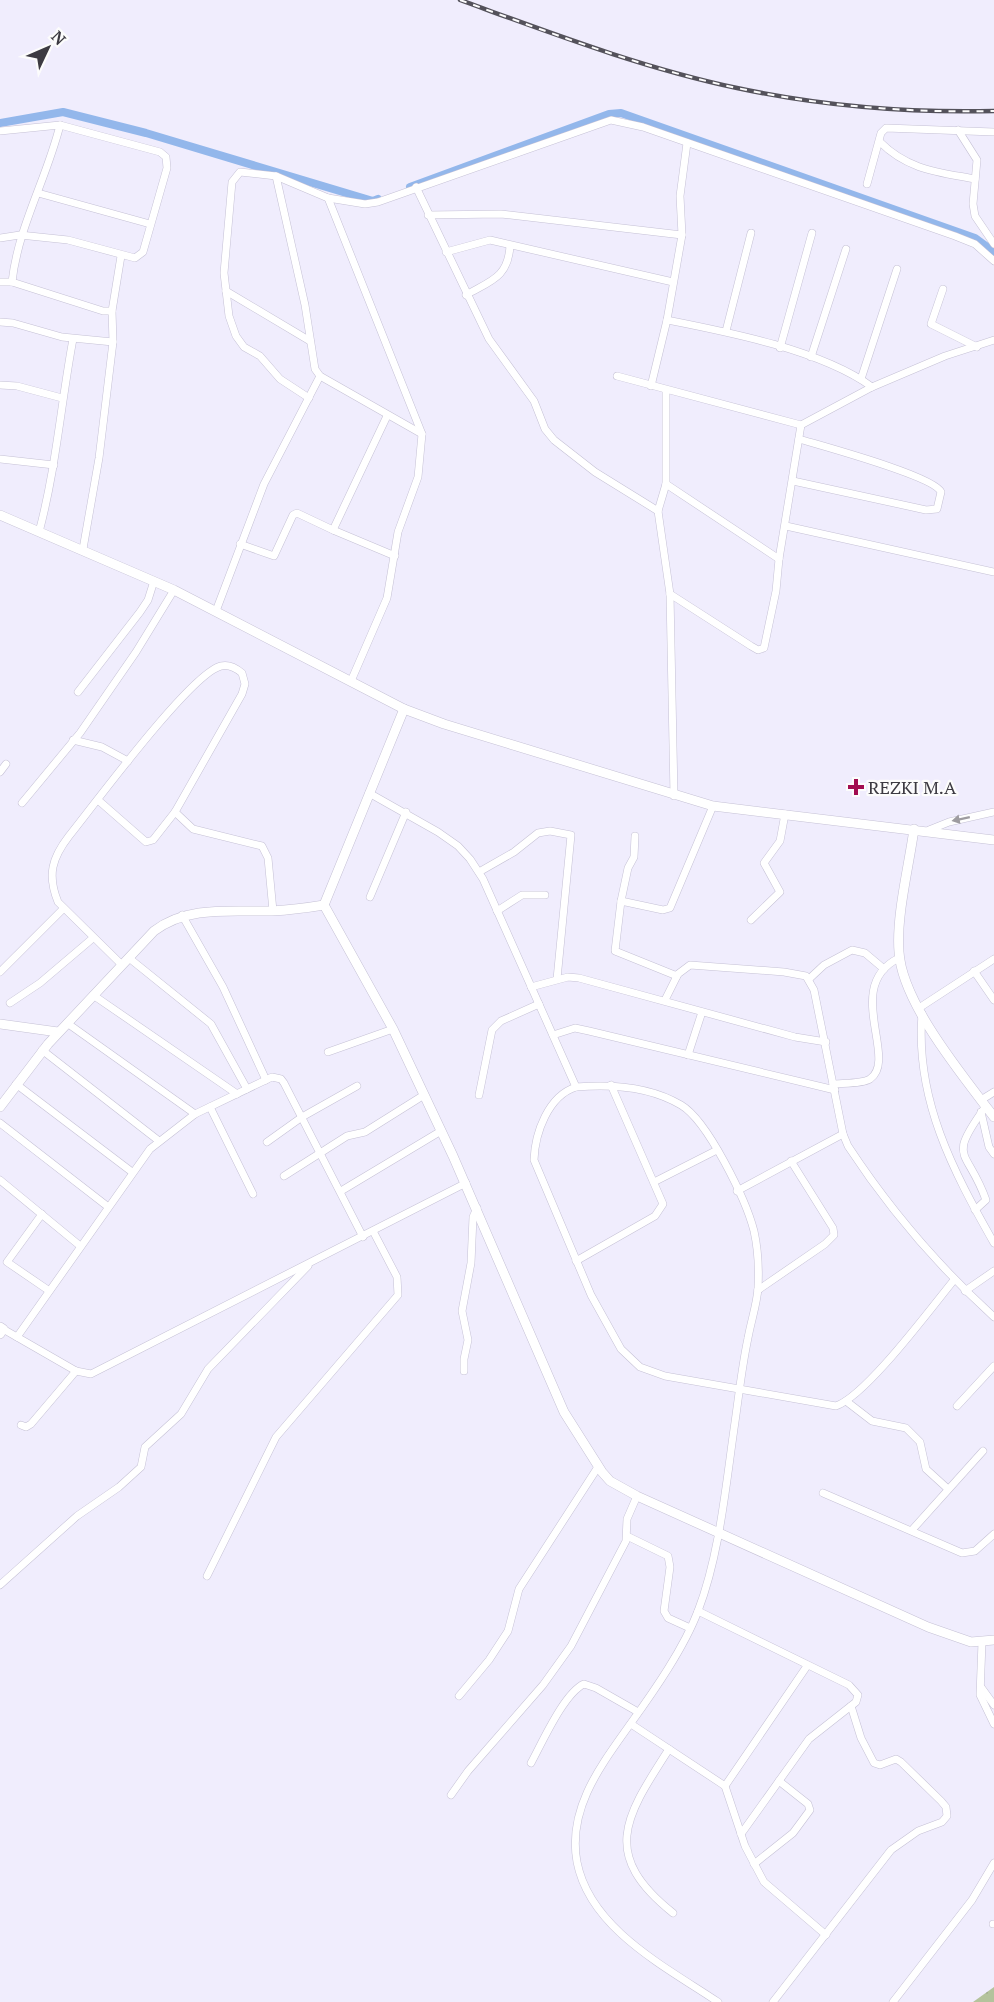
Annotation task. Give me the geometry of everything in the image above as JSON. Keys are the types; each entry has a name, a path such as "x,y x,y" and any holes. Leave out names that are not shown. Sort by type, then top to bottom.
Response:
{"main road":[{"path":"0,515 174,590 404,709 444,724 674,796 713,806 928,830 994,840"},
{"path":"324,905 404,709"},
{"path":"914,829 900,931 899,958 902,971 920,1011 983,1106 994,1117"},
{"path":"0,1107 58,1032 166,921 182,915 223,911 273,911 324,905"},
{"path":"324,905 393,1029 466,1183 564,1412 598,1467 610,1480 637,1496 928,1626 961,1639 982,1642 994,1640"},
{"path":"0,1024 58,1032"}],"street":[{"path":"309,398 280,379 260,356 244,346 236,336 229,316 224,273 232,182 240,172 276,176 328,198 366,204 612,120 687,143 955,236 975,244 994,261"},
{"path":"12,282 20,236 38,193 60,125"},
{"path":"0,131 60,125 151,148 166,157 167,168 140,256 135,258 121,256 68,240 20,236 0,238"},
{"path":"867,184 881,133 892,126 994,132"},
{"path":"958,130 977,160 973,204 975,216 994,244"},
{"path":"880,142 898,160 909,165 975,179"},
{"path":"651,386 667,320 682,235 680,196 687,143"},
{"path":"276,176 305,305 315,369 320,375 387,416 422,434"},
{"path":"416,187 489,339 534,401 545,429 554,440 619,488 658,511"},
{"path":"38,193 150,224"},
{"path":"328,198 422,434 418,477 398,532 387,598 351,681"},
{"path":"428,215 501,214 682,235"},
{"path":"726,331 750,233"},
{"path":"780,348 812,233"},
{"path":"447,252 484,240 673,282"},
{"path":"466,295 501,275 506,267 510,246"},
{"path":"811,357 846,249"},
{"path":"83,549 99,458 113,342 112,311 121,256"},
{"path":"861,379 897,269"},
{"path":"0,282 12,282 112,311"},
{"path":"943,289 931,324 977,347"},
{"path":"226,291 310,341"},
{"path":"667,320 726,331 811,357 861,379 872,387"},
{"path":"0,322 13,323 73,339 113,342"},
{"path":"39,532 54,465 62,398 73,339"},
{"path":"617,376 801,425 872,387 945,356 994,340"},
{"path":"216,610 264,484 320,375"},
{"path":"0,386 17,386 62,398"},
{"path":"666,390 666,484 658,511 670,594 674,796"},
{"path":"333,530 387,416"},
{"path":"670,594 751,646 762,650 766,644 770,622 801,425"},
{"path":"793,481 926,510 937,509 941,492 936,484 910,474 799,439"},
{"path":"0,459 54,465"},
{"path":"666,484 779,559"},
{"path":"240,544 274,556 293,515 297,513 395,556"},
{"path":"786,526 994,572"},
{"path":"78,692 140,612 148,600 154,581"},
{"path":"22,803 73,740 136,652 174,590"},
{"path":"98,800 146,842 153,840 175,812 242,694 244,684 242,674 228,665 213,669 188,692 128,761 61,846 51,866 53,890 63,909 93,938 211,1024 247,1089"},
{"path":"73,740 102,747 128,761"},
{"path":"0,772 6,764"},
{"path":"369,793 406,812 458,846 479,872 576,1087"},
{"path":"621,901 663,910 670,908 713,806"},
{"path":"175,812 193,829 262,846 268,858 273,911"},
{"path":"370,897 406,812"},
{"path":"928,830 949,822 994,812"},
{"path":"751,920 780,892 764,863 780,841 784,814"},
{"path":"479,872 514,852 538,833 550,831 571,835 557,979"},
{"path":"635,836 634,857 628,868 621,901 615,951 677,976"},
{"path":"497,911 522,895 545,895"},
{"path":"0,972 63,909"},
{"path":"182,915 223,987 267,1080"},
{"path":"10,1003 40,983 93,938"},
{"path":"809,979 824,965 852,950 865,953 884,969"},
{"path":"553,1035 575,1028 834,1087 868,1080 873,1075 877,1042 871,997 884,969 899,958"},
{"path":"994,959 920,1011 921,1058 930,1109 941,1140 994,1243"},
{"path":"665,1000 677,976 688,966 702,965 799,973 809,979 814,990 826,1042 843,1134 858,1161 894,1211 954,1280 994,1317"},
{"path":"974,972 994,1000"},
{"path":"531,987 557,979 579,978 795,1037 826,1042"},
{"path":"93,995 237,1094"},
{"path":"479,1095 492,1030 501,1021 539,1004"},
{"path":"688,1055 702,1012"},
{"path":"67,1023 195,1114"},
{"path":"328,1052 393,1029"},
{"path":"42,1050 159,1141"},
{"path":"16,1337 107,1206 159,1141 195,1114 277,1077 281,1079 302,1118 363,1237"},
{"path":"16,1084 132,1172"},
{"path":"576,1261 659,1212 663,1203 611,1085"},
{"path":"718,2002 612,1926 591,1899 580,1872 576,1834 589,1785 631,1724 698,1611 717,1532 739,1391 758,1290 754,1233 717,1150 696,1116 681,1105 635,1089 611,1085 576,1087 562,1094 541,1125 535,1141 534,1160 576,1261 610,1330 628,1359 640,1367 665,1376 739,1391 828,1406 846,1401 888,1360 954,1280"},
{"path":"267,1142 302,1118 357,1086"},
{"path":"975,1210 986,1200 964,1157 962,1145 967,1130 994,1092"},
{"path":"285,1176 347,1136 365,1132 424,1095"},
{"path":"983,1106 989,1147 994,1154"},
{"path":"210,1107 253,1194"},
{"path":"0,1123 107,1206"},
{"path":"341,1191 441,1131"},
{"path":"737,1191 843,1134"},
{"path":"654,1182 717,1150"},
{"path":"758,1290 825,1244 834,1235 791,1161"},
{"path":"0,1180 79,1245"},
{"path":"1,1330 76,1371 90,1374 100,1371 466,1183"},
{"path":"464,1371 468,1340 462,1311 471,1263 473,1217 477,1208"},
{"path":"42,1214 8,1262 48,1290"},
{"path":"207,1576 276,1437 398,1295 397,1277 373,1231"},
{"path":"0,1585 77,1516 119,1487 141,1467 145,1447 181,1414 208,1370 310,1264"},
{"path":"965,1291 994,1271"},
{"path":"957,1406 994,1366"},
{"path":"21,1425 26,1427 32,1424 76,1371"},
{"path":"846,1401 872,1421 906,1428 920,1442 926,1469 948,1489"},
{"path":"912,1530 983,1451"},
{"path":"459,1696 489,1660 508,1631 519,1589 598,1467"},
{"path":"823,1493 962,1553 975,1551 994,1534"},
{"path":"451,1796 468,1771 543,1685 579,1633 627,1536 627,1519 637,1496"},
{"path":"627,1536 668,1556 670,1568 664,1611 668,1618 690,1628"},
{"path":"698,1611 855,1689 858,1699 815,1733 741,1834"},
{"path":"982,1642 980,1695 994,1724"},
{"path":"724,1786 807,1666"},
{"path":"531,1763 568,1699 579,1686 588,1685 596,1688 638,1712"},
{"path":"981,1687 994,1705"},
{"path":"773,2002 891,1850 918,1831 942,1822 947,1816 946,1807 942,1802 901,1762 896,1759 880,1765 874,1763 861,1738 851,1706"},
{"path":"631,1724 724,1786 741,1834 764,1882 826,1935"},
{"path":"669,1749 638,1801 629,1820 626,1838 628,1857 638,1878 651,1896 672,1913"},
{"path":"754,1864 793,1833 810,1810 808,1804 779,1781"},
{"path":"893,2002 972,1900 994,1863"}],"green space":[{"path":"994,1987 994,2002 973,2002"}],"waterway":[{"path":"0,123 63,112 146,133 373,201 378,199"},
{"path":"410,187 609,114 621,113 975,238 994,252"}],"railway":[{"path":"460,0 632,60 737,88 865,107 929,111 994,111"}],"place":[{"name":"REZKI M.A","path":"856,787"}]}
